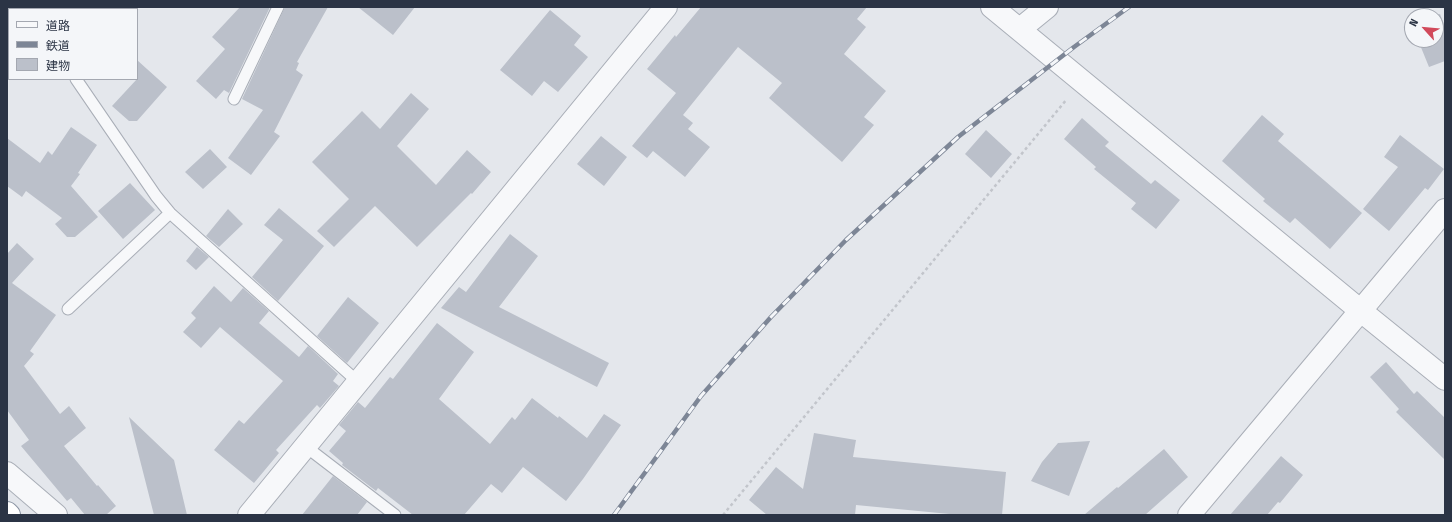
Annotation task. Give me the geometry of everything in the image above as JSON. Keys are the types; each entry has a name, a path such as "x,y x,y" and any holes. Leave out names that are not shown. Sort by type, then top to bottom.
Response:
{"street":[{"path":"249,515 666,7"},
{"path":"992,7 1445,379"},
{"path":"1020,29 1047,7"},
{"path":"1189,515 1445,210"},
{"path":"7,473 56,515"}],"lane":[{"path":"234,99 278,7"},
{"path":"77,80 156,196 170,213 358,382"},
{"path":"68,309 170,213"},
{"path":"305,446 395,515"}],"path":[{"path":"723,515 1082,81"}],"building":[{"path":"240,7 270,7 229,93 224,90 216,99 196,81 225,49 212,37"},
{"path":"285,7 328,7 297,62 299,63 296,70 303,75 274,132 280,136 251,175 228,158 263,110 242,99"},
{"path":"358,7 415,7 393,35"},
{"path":"701,7 867,7 857,19 866,27 844,54 886,91 864,117 874,125 842,162 769,98 782,83 738,47 683,115 693,123 688,129 710,147 685,177 653,151 647,158 632,146 676,93 647,69 675,35 676,37"},
{"path":"550,10 581,36 574,45 588,57 558,92 544,81 532,96 500,70"},
{"path":"1444,24 1445,61 1429,67 1421,48 1444,48"},
{"path":"138,61 167,87 137,121 129,121 112,106 136,80 138,80"},
{"path":"411,93 429,109 397,146 436,185 467,150 491,172 472,194 471,193 417,247 375,206 334,247 317,231 349,199 312,162 362,111 380,129"},
{"path":"1262,115 1284,134 1278,141 1362,213 1330,249 1295,218 1290,223 1263,201 1265,199 1222,161"},
{"path":"1082,118 1109,142 1105,146 1151,184 1155,180 1180,200 1156,229 1131,209 1136,203 1094,169 1096,167 1064,139"},
{"path":"71,127 97,145 71,186 98,217 75,237 67,237 55,224 62,218 26,191 22,197 7,186 7,138 40,163 48,151 52,155"},
{"path":"986,130 1012,154 991,178 965,154"},
{"path":"1400,135 1444,169 1428,190 1425,188 1389,231 1363,209 1398,167 1384,157"},
{"path":"601,136 627,157 604,186 577,164"},
{"path":"210,149 227,167 203,189 185,172"},
{"path":"130,183 155,210 123,239 98,211"},
{"path":"279,208 324,246 278,301 252,277 283,240 264,225"},
{"path":"228,209 243,224 219,247 206,236"},
{"path":"510,234 538,256 499,307 609,363 597,387 441,308 459,287 466,292"},
{"path":"17,243 34,259 12,283 56,315 30,351 34,354 24,366 60,414 69,406 86,428 64,446 97,486 98,485 116,506 106,515 85,515 71,498 67,501 21,446 29,440 7,410 7,254"},
{"path":"197,247 209,257 196,270 186,261"},
{"path":"214,286 231,302 243,288 269,311 259,323 299,357 308,346 338,374 333,381 339,386 320,408 317,405 276,450 279,453 254,483 214,450 239,420 244,424 283,381 220,327 201,348 183,332 196,318 191,313"},
{"path":"348,297 379,323 347,363 317,336"},
{"path":"437,323 474,352 439,399 490,444 512,417 515,420 532,398 558,418 559,416 587,438 604,414 621,425 566,501 523,467 502,493 491,484 464,515 413,515 378,488 376,491 342,465 343,463 329,451 346,431 339,425 358,402 365,408 390,377 393,379"},
{"path":"1386,362 1414,394 1417,391 1445,418 1445,460 1396,412 1399,409 1370,377"},
{"path":"129,417 174,460 187,515 154,515"},
{"path":"814,433 856,440 853,457 1006,472 1002,515 960,515 856,505 855,515 767,515 749,500 776,467 803,489"},
{"path":"1090,441 1069,496 1031,481 1042,462 1058,443"},
{"path":"1164,449 1188,477 1145,515 1084,515 1117,487 1118,488"},
{"path":"1281,456 1303,475 1280,503 1278,502 1267,515 1230,515"},
{"path":"333,476 367,502 357,515 302,515"}],"railway":[{"path":"614,515 701,396 771,317 846,240 958,137 1074,47 1129,7"}]}
